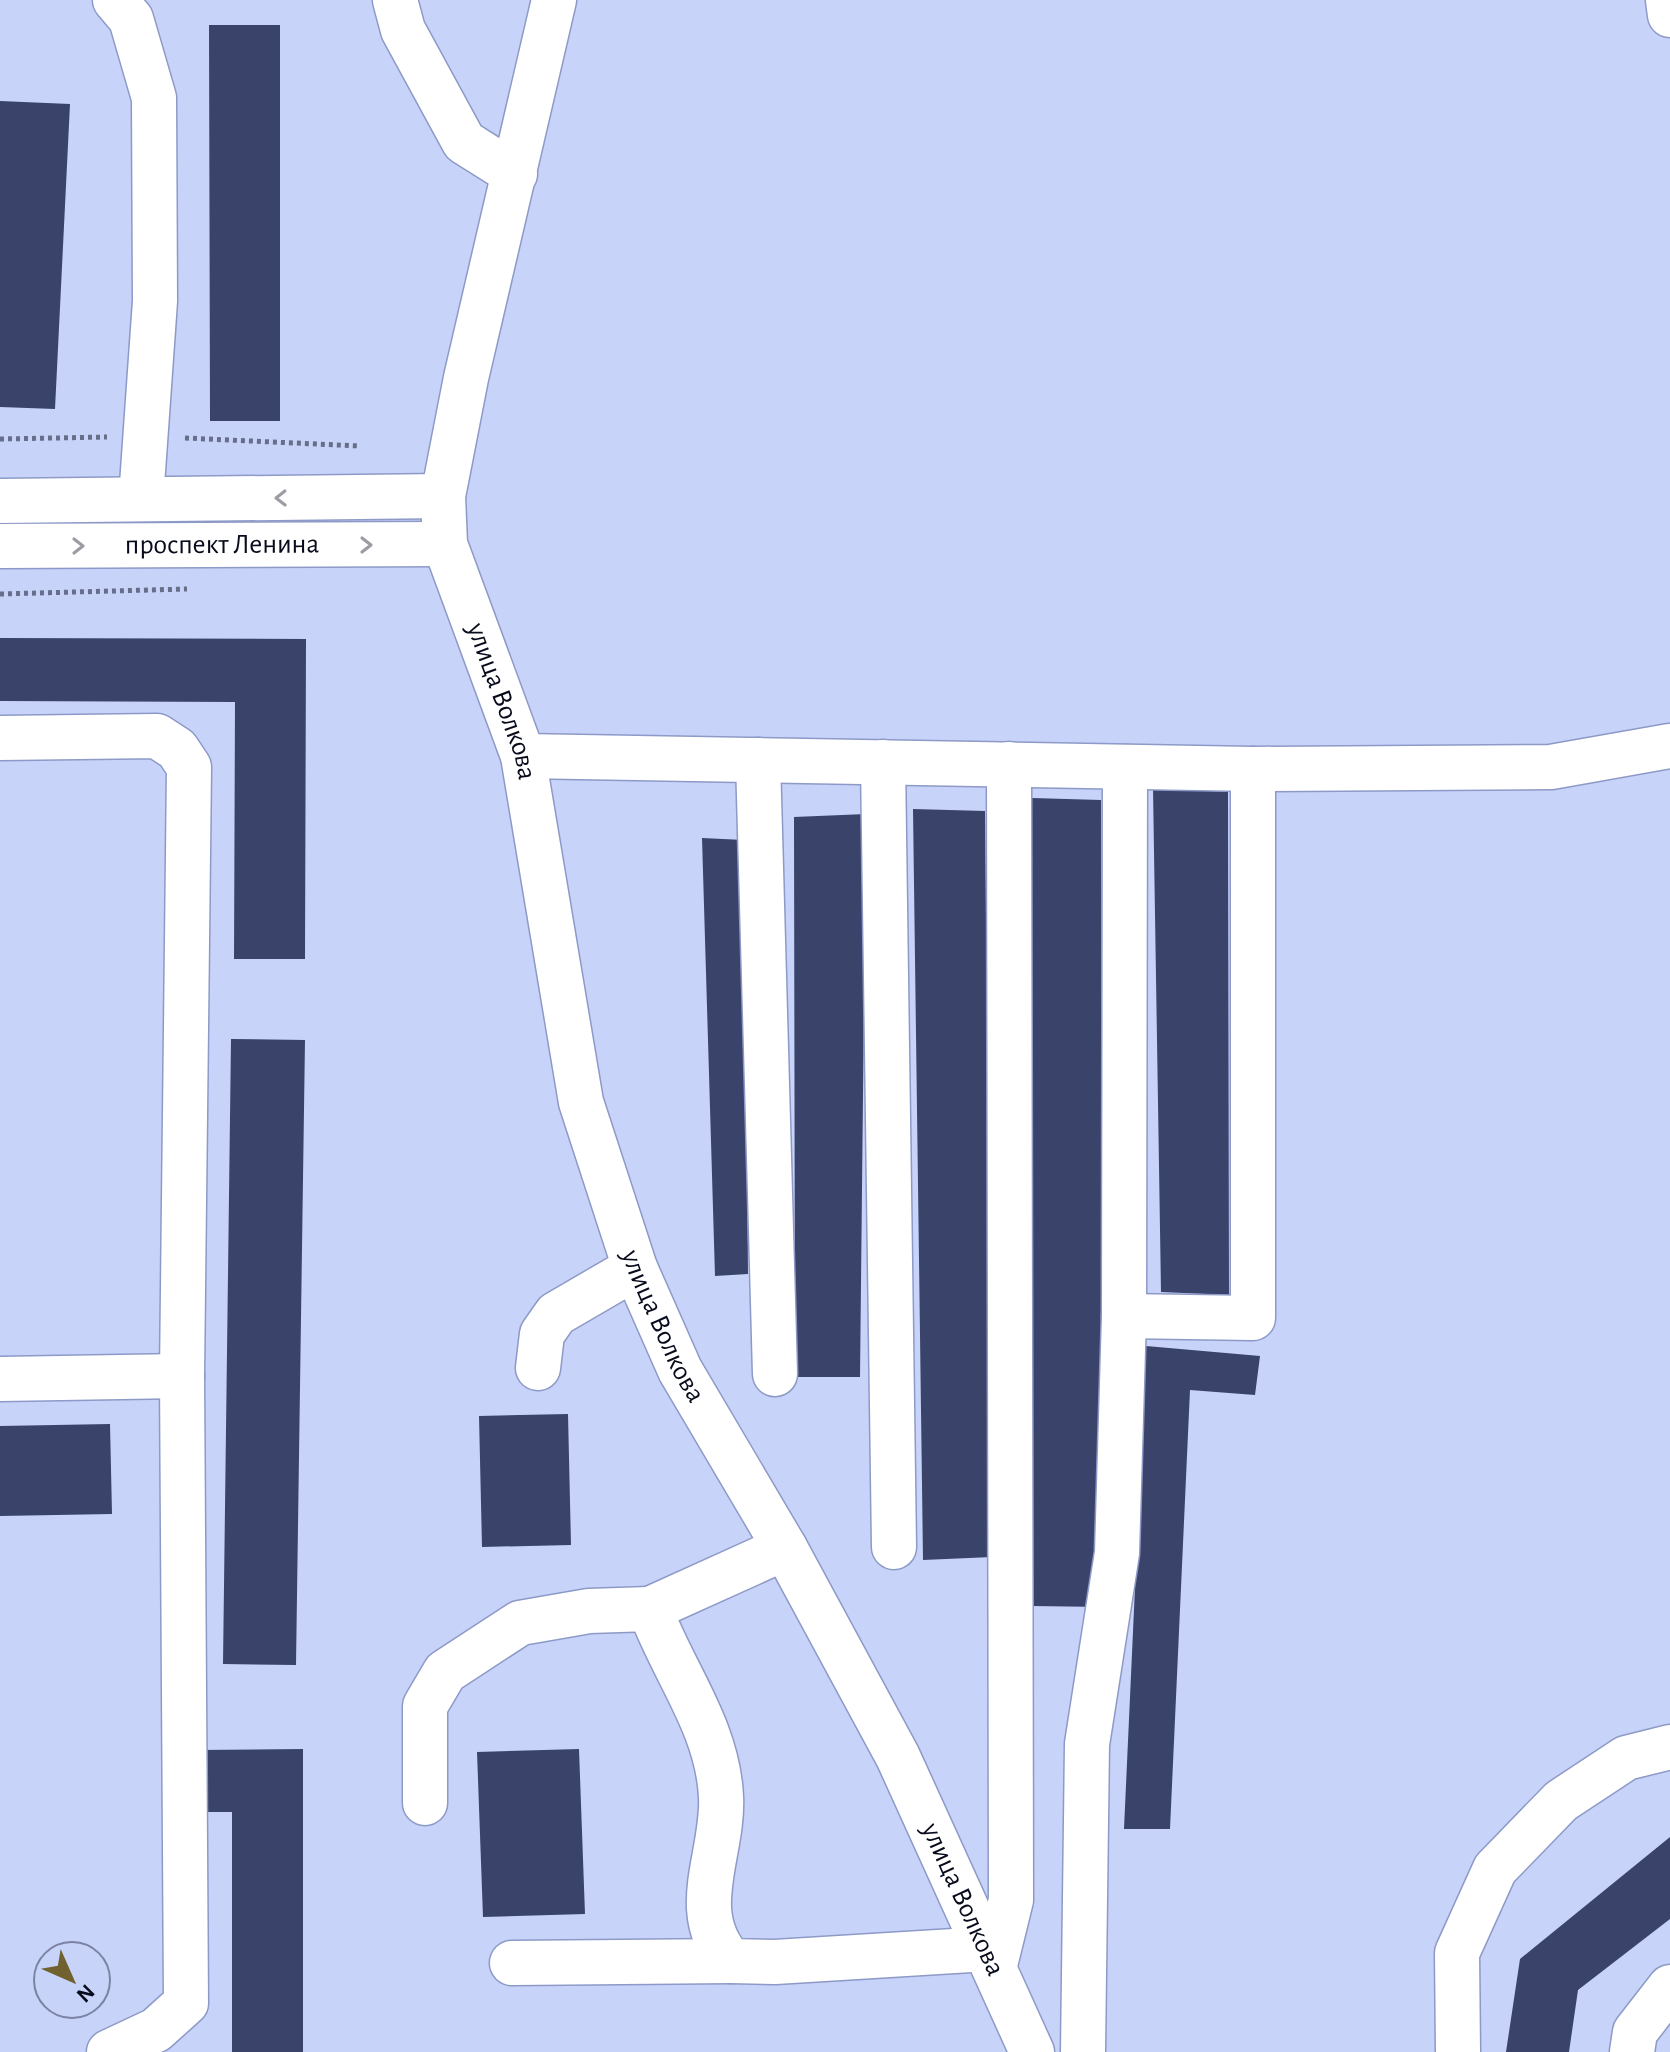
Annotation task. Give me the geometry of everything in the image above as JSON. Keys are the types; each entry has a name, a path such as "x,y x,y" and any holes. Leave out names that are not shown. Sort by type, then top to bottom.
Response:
{"street":[{"path":"115,0 131,19 154,98 155,301 141,499"},
{"path":"395,0 403,30 464,142 515,174"},
{"name":"улица Волкова","path":"554,0 466,378 443,496 445,544 523,756 581,1102 635,1268 680,1370 785,1548 898,1757 1032,2052"},
{"path":"1668,0 1670,15"},
{"name":"проспект Ленина","path":"0,501 443,496"},
{"name":"проспект Ленина","path":"0,546 445,544"},
{"path":"0,738 157,736 177,749 189,767 182,1376 186,2003 156,2030 109,2052"},
{"path":"523,756 1253,769 1551,767 1670,746"},
{"path":"758,760 775,1374"},
{"path":"883,762 894,1547"},
{"path":"512,1963 991,1957 1011,1900 1009,764"},
{"path":"1083,2052 1087,1744 1117,1553 1124,1316 1125,767"},
{"path":"1124,1316 1253,1318 1253,769"},
{"path":"538,1368 542,1334 556,1314 635,1268"},
{"path":"0,1379 182,1376"},
{"path":"425,1803 425,1706 445,1672 482,1645 520,1623 589,1611 650,1609 785,1548"},
{"path":"650,1609 663,1645 704,1716 721,1796 708,1914 715,1944 731,1961"},
{"path":"1458,2052 1457,1953 1495,1869 1561,1801 1626,1758 1670,1747"},
{"path":"1632,2052 1635,2032 1670,1987"}],"path":[{"path":"0,594 190,589"}],"building":[{"path":"209,25 280,25 280,421 210,421"},
{"path":"0,101 70,104 55,409 0,407"},
{"path":"0,638 306,639 305,959 234,959 235,702 0,701"},
{"path":"1153,788 1228,792 1229,1295 1161,1292"},
{"path":"1032,798 1101,800 1103,1607 1032,1606"},
{"path":"913,809 985,811 992,1557 923,1560"},
{"path":"866,814 860,1377 795,1377 794,817"},
{"path":"702,838 744,840 748,1274 715,1276"},
{"path":"231,1039 305,1040 296,1665 223,1664"},
{"path":"1146,1346 1260,1356 1255,1395 1190,1390 1170,1829 1124,1829"},
{"path":"568,1414 571,1545 482,1547 479,1416"},
{"path":"110,1424 112,1514 0,1516 0,1426"},
{"path":"303,1749 303,2052 232,2052 232,1812 198,1812 199,1750"},
{"path":"579,1749 585,1914 483,1917 477,1752"},
{"path":"1670,1837 1670,1919 1578,1990 1569,2052 1506,2052 1520,1959"}]}
